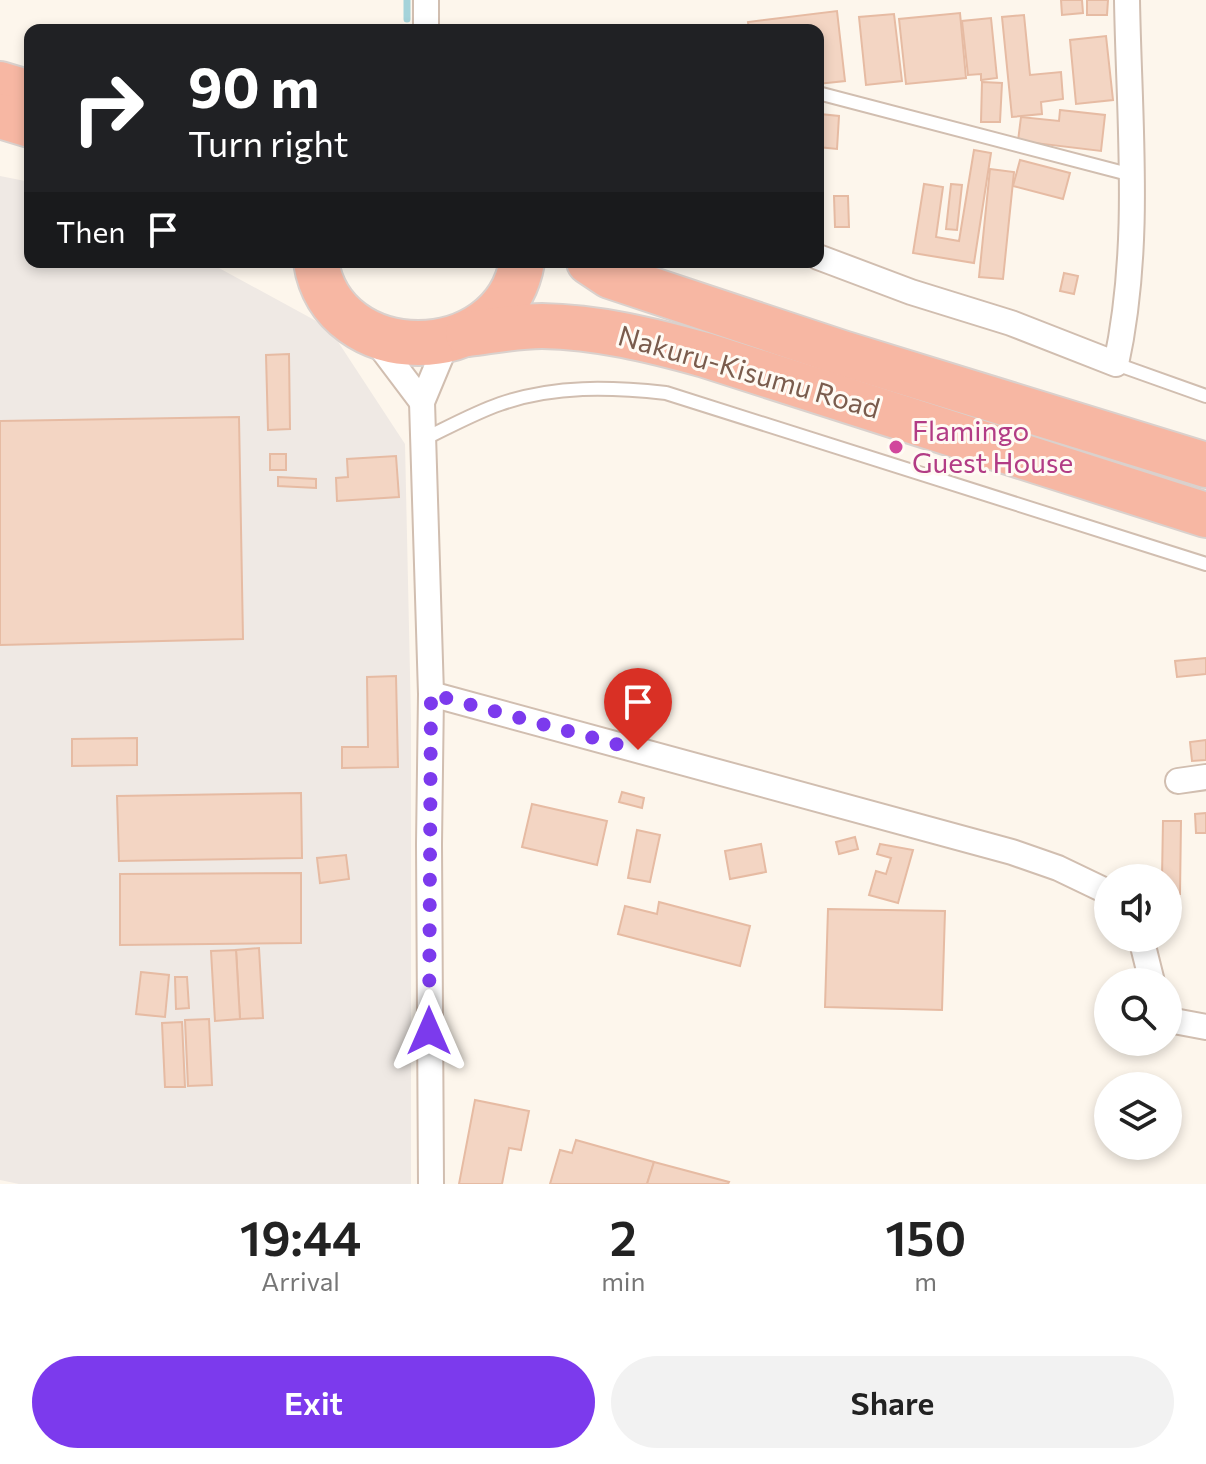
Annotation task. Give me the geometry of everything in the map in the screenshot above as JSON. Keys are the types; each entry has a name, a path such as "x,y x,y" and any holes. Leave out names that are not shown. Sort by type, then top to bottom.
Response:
{"highway":[{"path":"0,84 24,91"},
{"path":"0,116 24,123"},
{"path":"314,268 340,311 371,335"},
{"path":"457,338 499,309 521,268"},
{"name":"Nakuru-Kisumu Road","path":"598,268 610,276 842,353 1206,465"},
{"name":"Nakuru-Kisumu Road","path":"371,335 408,345 538,326 592,328 642,338 705,355 1206,515"}],"street":[{"path":"426,0 426,24"},
{"path":"824,259 911,292 1011,323 1116,364 1125,326 1129,287 1132,175 1127,0"},
{"path":"371,335 422,402"},
{"path":"431,1184 431,694 422,402 457,338"},
{"path":"431,694 1012,852 1058,868 1094,885"},
{"path":"1178,781 1206,777"},
{"path":"1182,1022 1206,1027"}],"lane":[{"path":"824,95 1132,175"},
{"path":"1116,364 1206,396"},
{"path":"422,440 499,404 539,394 578,388 666,393 1206,564"}],"shaded area":[{"path":"0,176 24,181 24,268 219,268 329,328 405,444 411,720 411,1184 19,1184 0,1180"}],"building":[{"path":"1061,0 1082,0 1083,13 1062,15"},
{"path":"1087,0 1108,0 1107,15 1087,15"},
{"path":"837,11 845,81 824,83 824,24 748,22"},
{"path":"960,13 966,78 906,84 899,19"},
{"path":"894,14 902,81 866,85 859,17"},
{"path":"1024,15 1030,75 1061,72 1063,99 1041,102 1042,114 1012,117 1002,17"},
{"path":"991,18 997,78 981,80 981,74 968,75 962,21"},
{"path":"1106,36 1113,100 1076,104 1070,40"},
{"path":"982,82 1002,83 1000,122 981,122"},
{"path":"1060,110 1105,115 1101,151 1018,141 1021,117 1059,121"},
{"path":"824,114 839,116 837,149 824,148"},
{"path":"974,150 991,153 974,263 913,253 924,184 943,187 936,237 959,241"},
{"path":"1020,160 1070,173 1063,199 1013,186"},
{"path":"990,169 1014,172 1003,279 979,277"},
{"path":"951,184 962,185 957,230 946,229"},
{"path":"834,196 848,196 849,227 835,227"},
{"path":"1064,273 1078,276 1074,294 1060,291"},
{"path":"289,354 290,429 268,430 266,355"},
{"path":"239,417 243,639 0,645 0,421"},
{"path":"270,454 286,454 286,470 270,470"},
{"path":"396,456 399,497 337,501 336,478 348,477 347,459"},
{"path":"278,477 316,479 316,488 278,486"},
{"path":"1206,658 1206,674 1177,677 1175,661"},
{"path":"396,676 398,767 342,768 342,747 368,747 367,677"},
{"path":"137,738 137,765 72,766 72,739"},
{"path":"1206,740 1206,760 1192,761 1190,742"},
{"path":"622,792 644,798 642,808 619,802"},
{"path":"301,793 302,858 119,861 117,796"},
{"path":"532,804 607,821 597,865 522,847"},
{"path":"1206,813 1206,833 1196,833 1195,814"},
{"path":"1163,821 1181,821 1180,864 1162,864"},
{"path":"637,830 660,835 650,882 628,878"},
{"path":"855,837 858,849 839,854 836,842"},
{"path":"761,844 766,872 730,879 725,851"},
{"path":"880,844 913,850 898,903 869,895 876,871 886,874 891,858 877,854"},
{"path":"346,855 349,879 320,883 317,858"},
{"path":"301,873 301,943 120,945 120,874"},
{"path":"659,902 750,926 740,966 618,934 625,906 657,914"},
{"path":"828,909 945,911 942,1010 825,1007"},
{"path":"259,948 263,1018 240,1019 236,950"},
{"path":"236,950 240,1019 215,1021 211,951"},
{"path":"141,972 169,975 165,1017 136,1014"},
{"path":"175,977 187,977 189,1008 176,1009"},
{"path":"209,1019 212,1085 188,1086 185,1020"},
{"path":"182,1022 185,1087 165,1087 162,1023"},
{"path":"475,1100 529,1111 521,1150 509,1148 502,1184 459,1184"},
{"path":"576,1140 654,1162 647,1184 550,1184 560,1150 572,1153"},
{"path":"654,1162 729,1182 647,1184"}],"waterway":[{"path":"407,0 407,19"}],"place":[{"name":"Flamingo Guest House","path":"896,447"}],"route":[{"path":"429,1031 431,694 638,750"}]}
